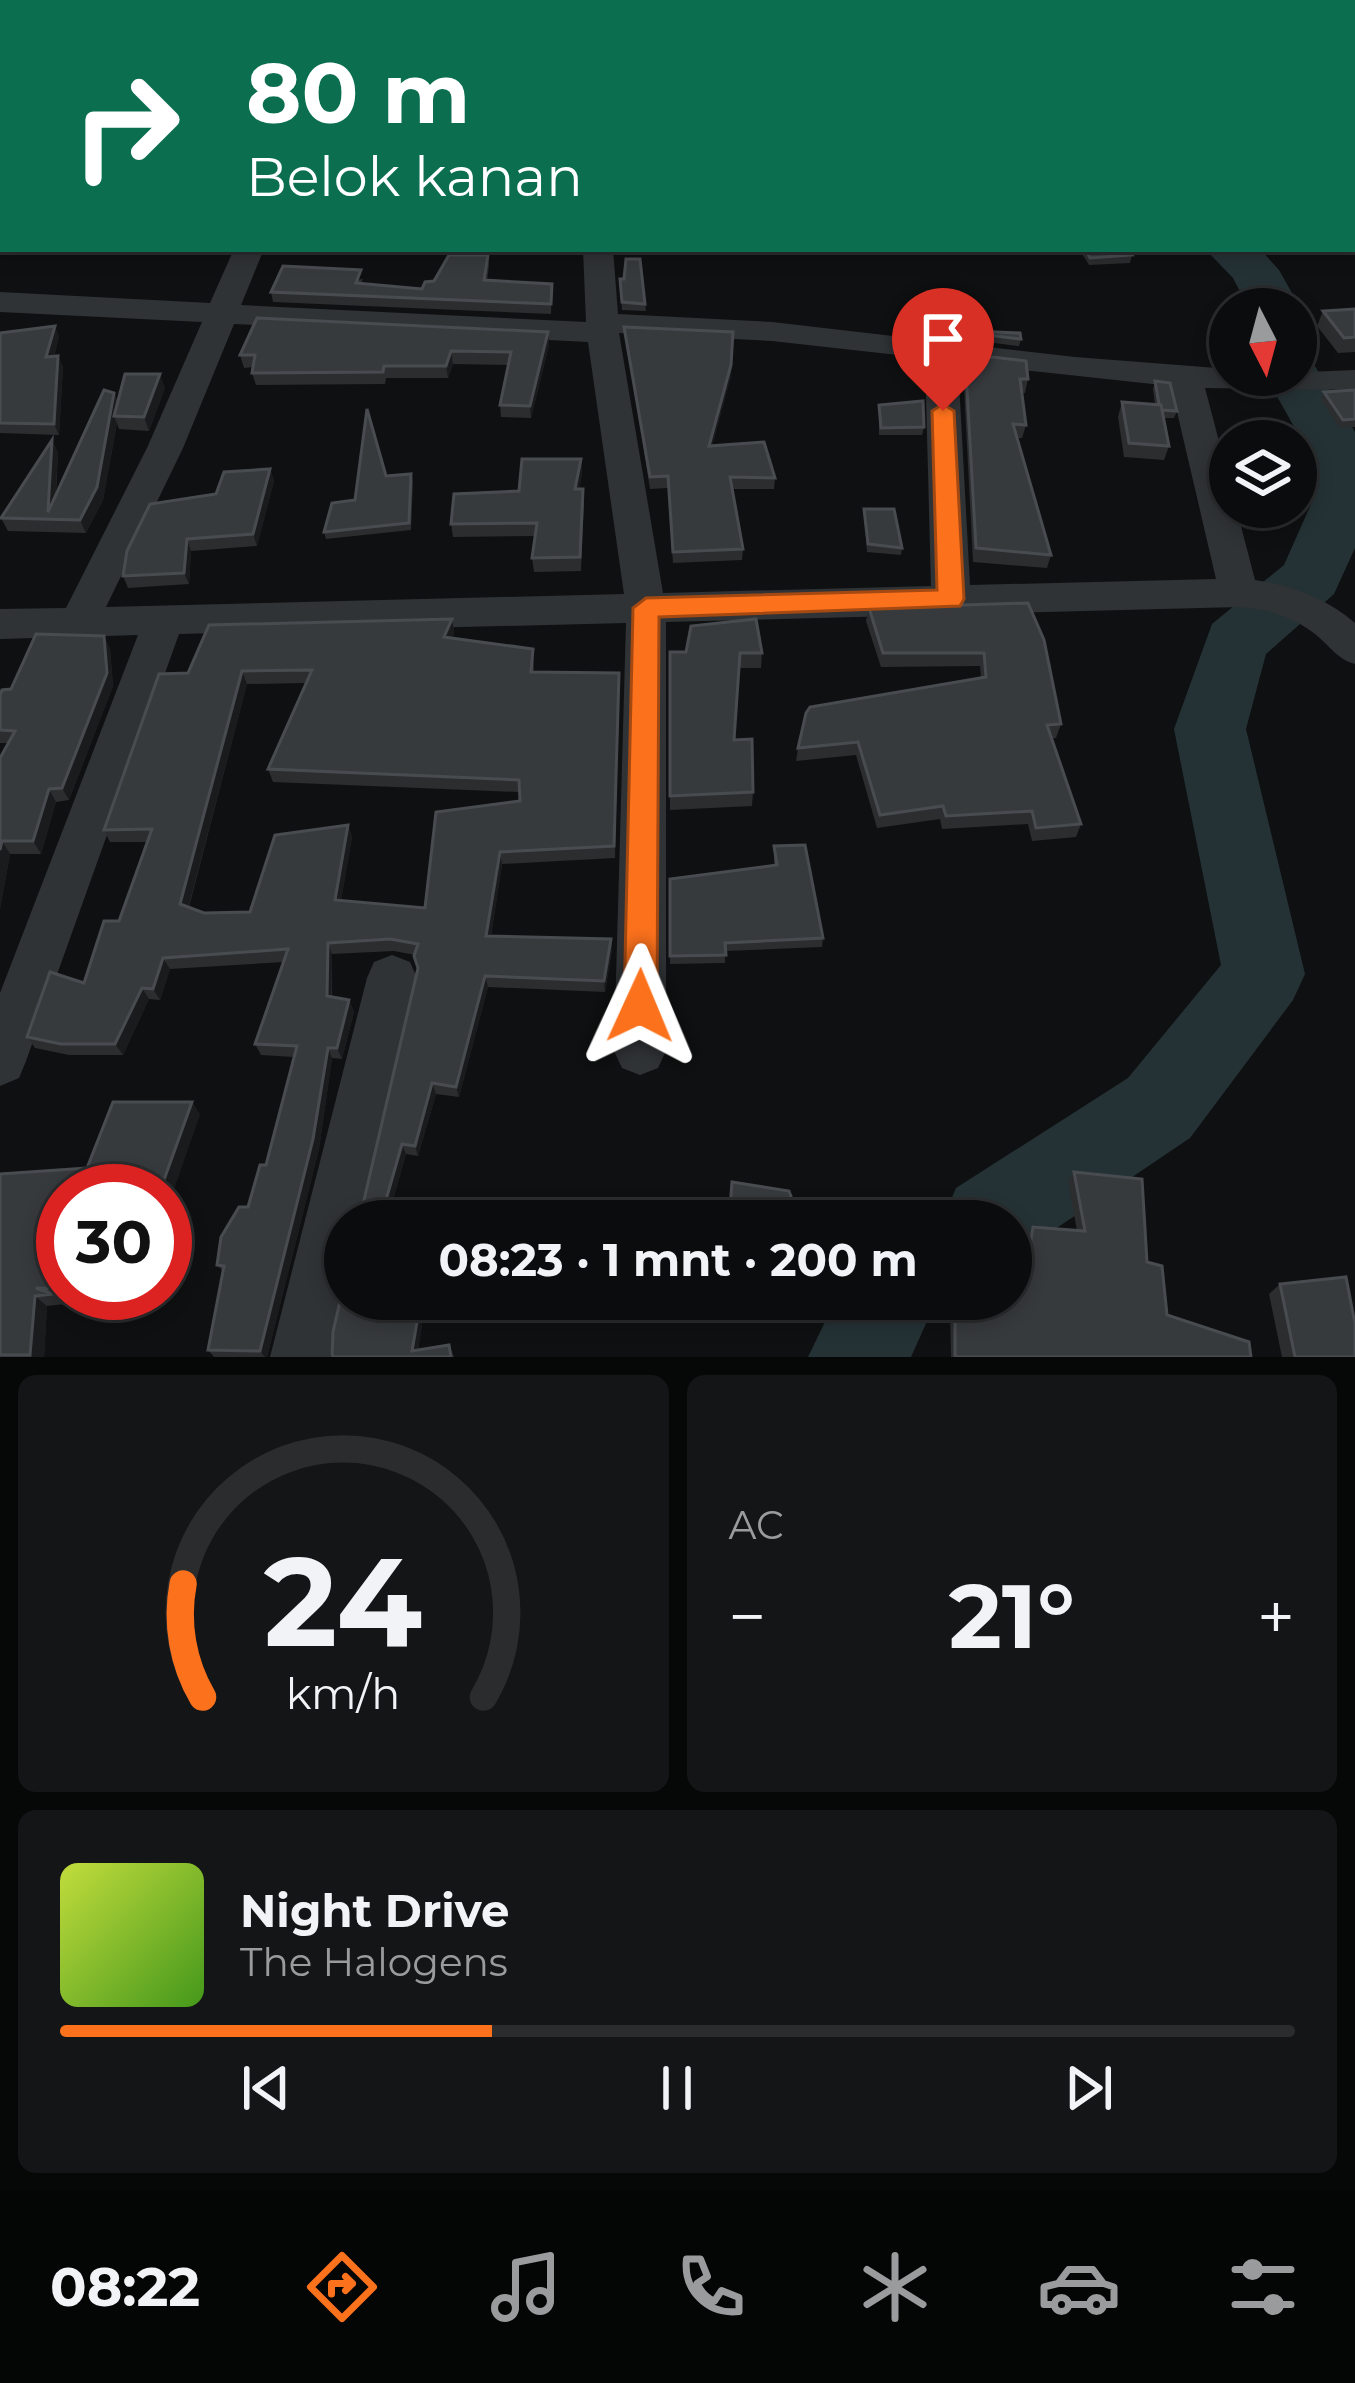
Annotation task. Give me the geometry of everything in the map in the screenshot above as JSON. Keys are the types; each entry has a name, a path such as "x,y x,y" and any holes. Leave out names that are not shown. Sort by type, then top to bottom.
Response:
{"street":[{"path":"78,623 165,448 248,252"},
{"path":"598,252 603,328 646,608 640,1051"},
{"path":"0,302 764,331 1186,379 1342,381"},
{"path":"941,351 951,599"},
{"path":"1186,379 1272,598"},
{"path":"0,625 951,599 1272,598 1327,622 1355,649"},
{"path":"0,1061 163,623"},
{"path":"300,1357 392,979"}],"building":[{"path":"1087,252 1132,255 1090,258"},
{"path":"449,255 488,255 484,280 552,284 551,304 271,292 283,266 361,270 356,283 422,289 425,282 434,281"},
{"path":"626,259 640,259 645,304 622,302 620,279 624,279"},
{"path":"1355,309 1355,337 1344,338 1323,311"},
{"path":"257,318 548,332 530,406 500,405 511,352 451,351 446,366 384,366 383,372 252,373 255,355 240,355"},
{"path":"55,326 46,357 58,356 54,424 0,423 0,333"},
{"path":"624,327 733,332 731,365 709,446 764,442 775,478 730,477 743,549 673,552 668,476 650,477"},
{"path":"954,331 1020,333 1021,339"},
{"path":"965,354 1026,361 1028,379 1020,379 1026,425 1013,424 1051,555 976,548"},
{"path":"125,374 160,374 144,417 114,416"},
{"path":"1155,381 1170,383 1177,411 1162,410"},
{"path":"104,390 114,393 97,487 80,520 1,518 52,440 48,512"},
{"path":"1355,390 1355,419 1343,420 1324,392"},
{"path":"923,401 924,427 881,428 879,405"},
{"path":"1122,402 1161,405 1169,446 1129,443"},
{"path":"367,409 386,476 411,474 409,523 324,532 332,503 355,500"},
{"path":"522,459 581,459 575,489 583,489 580,557 532,558 537,523 451,524 454,494 519,491"},
{"path":"270,469 253,534 187,539 184,573 123,576 127,551 150,504 216,494 224,472"},
{"path":"864,509 894,509 902,548 868,544"},
{"path":"1028,603 1044,640 1061,724 1047,725 1081,824 1036,828 1032,811 946,816 943,806 880,815 858,742 798,748 810,707 986,677 984,653 883,653 869,608"},
{"path":"452,619 444,637 533,649 531,672 619,673 614,846 500,852 486,936 611,939 604,981 485,976 456,1087 432,1083 415,1146 402,1144 386,1200 364,1200 418,968 414,956 418,944 390,939 328,943 327,996 349,1000 337,1048 328,1048 313,1139 260,1351 208,1350 224,1266 217,1265 221,1237 239,1207 248,1207 260,1165 266,1165 297,1046 255,1044 288,949 163,958 153,989 142,988 115,1044 61,1044 27,1037 50,972 84,983 104,921 119,921 152,829 104,830 159,674 188,673 209,625","holes":["312,670 268,769 519,780 520,801 436,812 425,908 335,900 348,825 275,835 250,912 204,913 180,904 242,671"]},
{"path":"756,619 762,653 740,653 734,740 752,739 753,792 670,796 670,652 686,652 691,626"},
{"path":"36,634 104,636 107,673 62,788 49,789 33,841 2,841 0,850 0,758 15,731 0,730 0,695 11,689"},
{"path":"805,845 823,938 725,943 726,955 670,956 670,879 777,865 774,846"},
{"path":"113,1102 192,1102 170,1164 89,1164"},
{"path":"36,1172 36,1296 30,1355 0,1355 0,1174"},
{"path":"1074,1172 1142,1179 1147,1262 1162,1266 1167,1315 1249,1342 1251,1357 955,1357 955,1320 1032,1320 1033,1227 1085,1231"},
{"path":"732,1182 789,1191 792,1200 731,1200"},
{"path":"1346,1277 1355,1324 1355,1357 1295,1357 1280,1284"},
{"path":"336,1320 417,1320 412,1351 449,1345 451,1357 332,1357"}],"waterway":[{"path":"1233,252 1254,270 1264,288"},
{"path":"1021,1200 1159,1108 1264,974 1210,729 1236,642 1311,578 1346,493 1339,455 1305,396"},
{"path":"858,1357 878,1320"}],"route":[{"path":"640,1006 646,608 951,599 943,411"}]}
